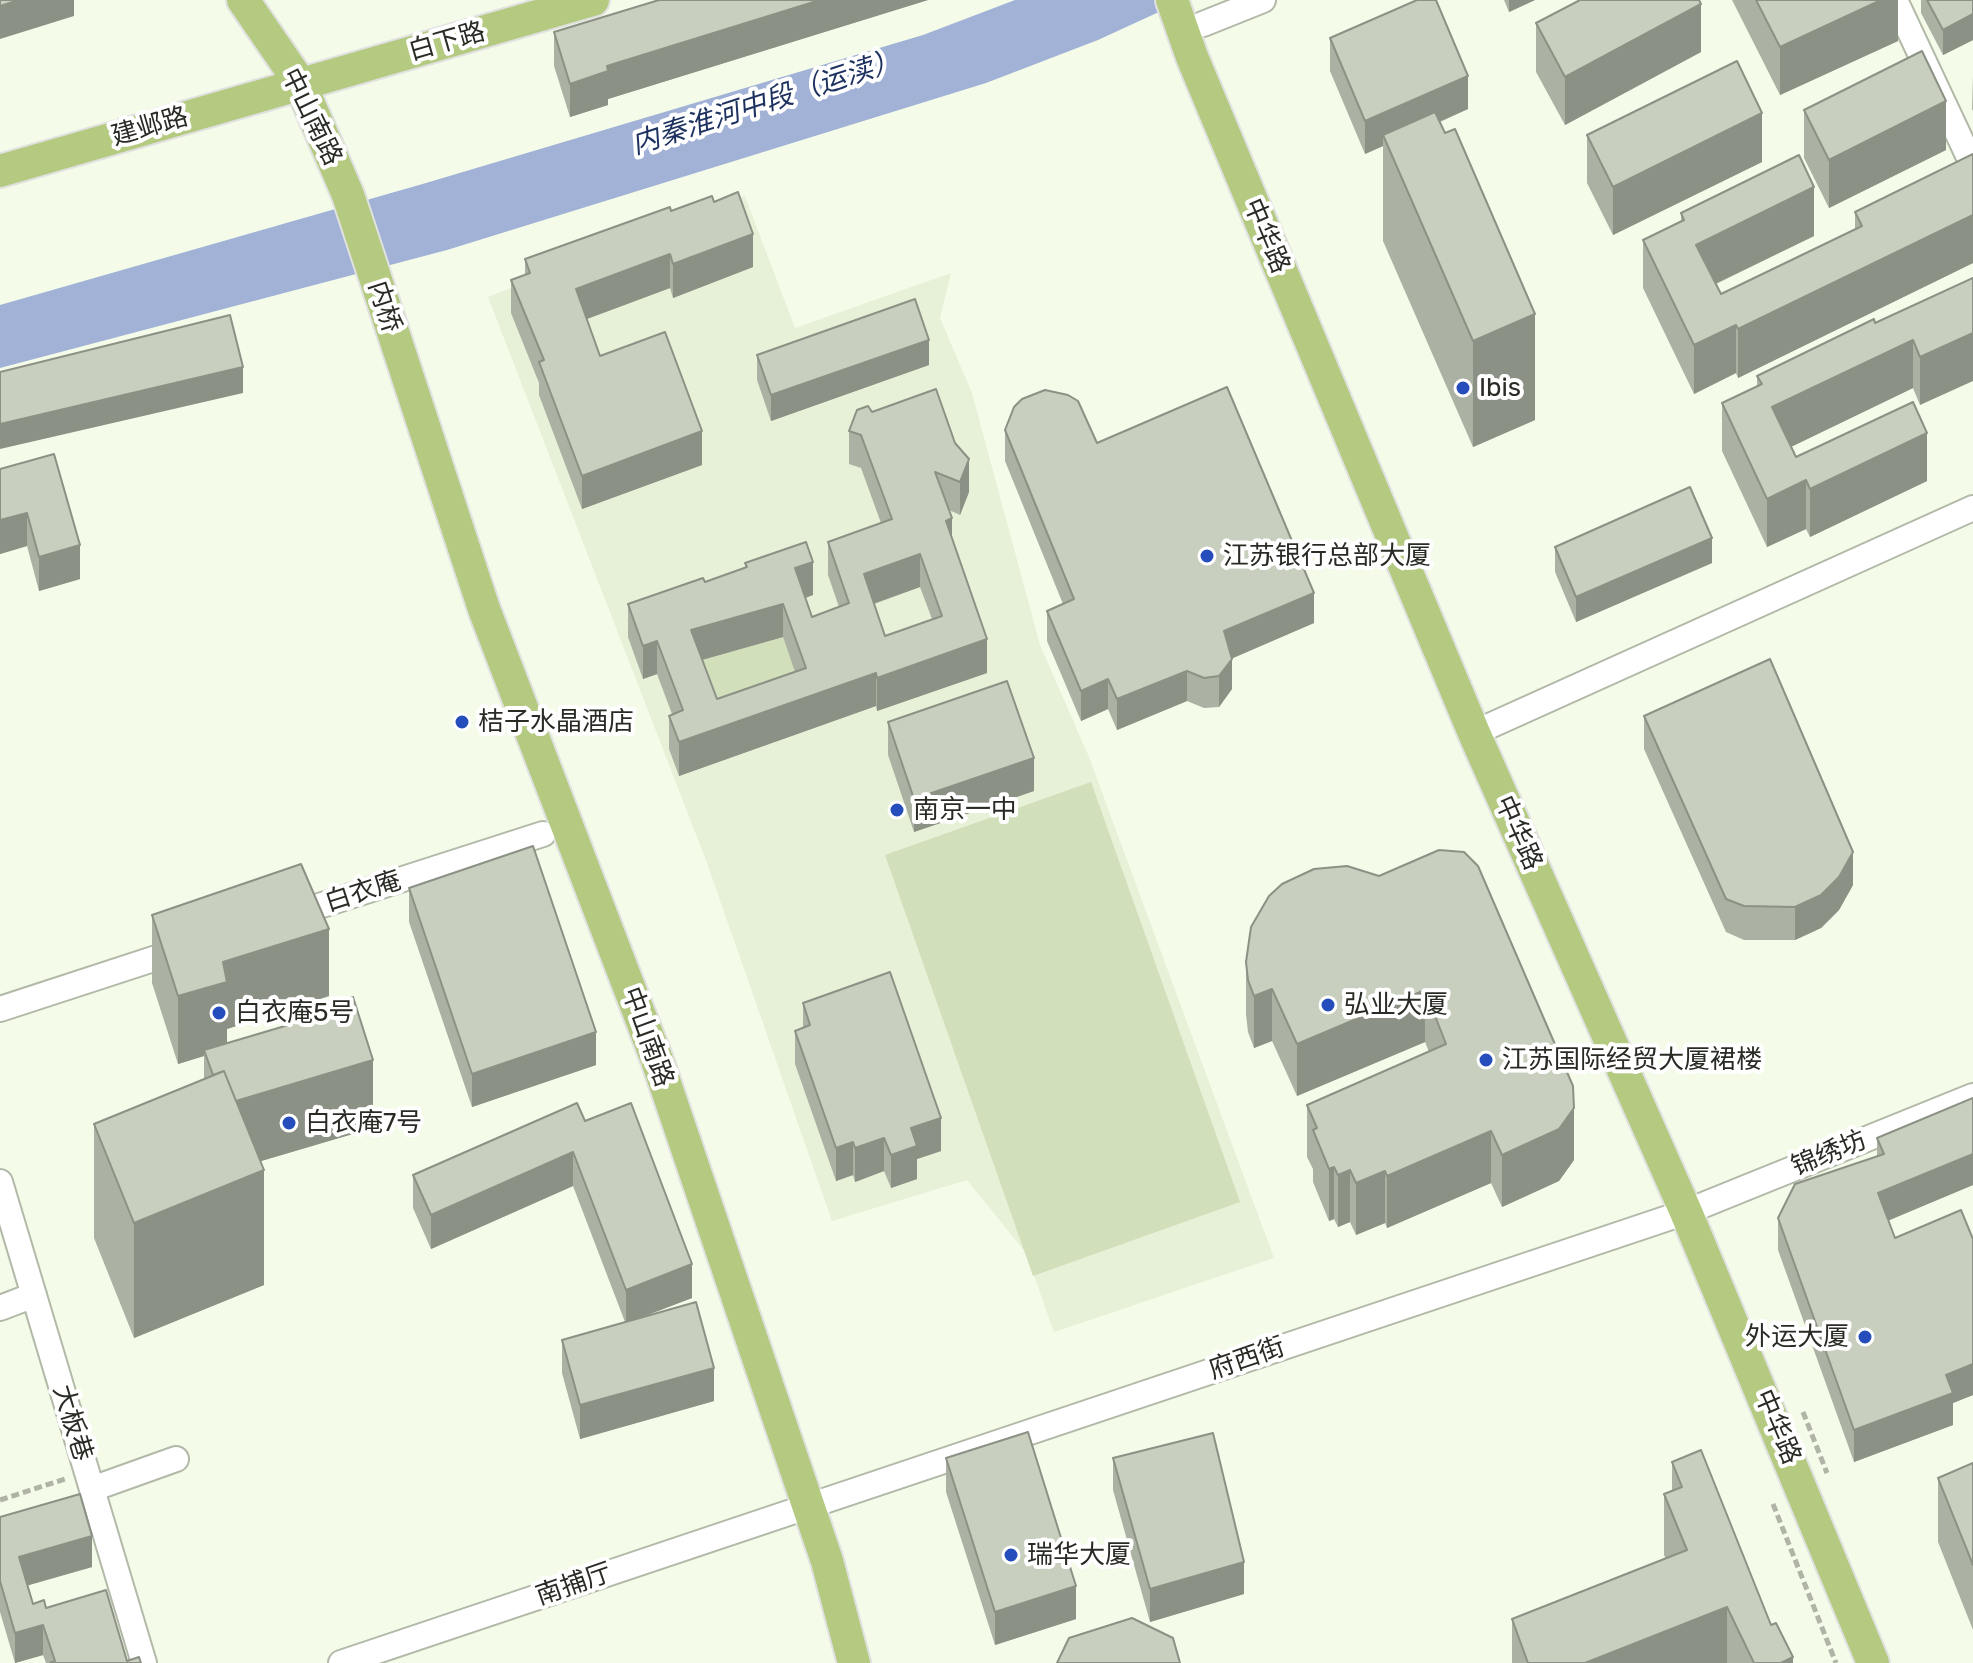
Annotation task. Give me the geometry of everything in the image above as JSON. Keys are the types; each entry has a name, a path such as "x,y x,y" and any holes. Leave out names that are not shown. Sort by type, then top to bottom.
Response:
{"main road":[{"name":"中山南路","path":"243,0 300,83"},
{"name":"白下路","path":"300,83 593,0"},
{"name":"中华路","path":"1172,0 1192,57 1474,733 1686,1212 1873,1663"},
{"name":"建邺路","path":"0,171 300,83"},
{"path":"827,1561 855,1663"}],"street":[{"path":"1203,24 1263,0"},
{"path":"1895,0 1973,166"},
{"path":"300,83 348,195 484,609 657,1060 827,1561"},
{"path":"1474,733 1973,508"},
{"name":"白衣庵","path":"272,922 543,834"},
{"path":"0,1009 211,941"},
{"name":"锦绣坊","path":"1686,1212 1973,1096"},
{"name":"大板巷","path":"0,1182 144,1663"},
{"name":"府西街","path":"808,1506 1686,1212"},
{"path":"0,1308 34,1295"},
{"path":"89,1480 176,1459"},
{"name":"南捕厅","path":"341,1663 808,1506"}],"path":[{"path":"0,1500 89,1480"}],"shaded area":[{"name":"南京一中","path":"745,196 795,328 951,273 940,318 972,393 1040,645 1089,757 1274,1258 1054,1332 1026,1253 967,1180 832,1221 707,863 488,297"},
{"path":"783,637 806,701 717,732 691,663"},
{"path":"1091,782 1240,1202 1033,1276 885,855"}],"water":[{"name":"内秦淮河中段（运渎）","path":"1015,0 1185,0 1098,40 986,83 447,250 0,368 0,305 426,183 923,35"}],"building":[{"path":"0,0 19,0 0,6"},
{"path":"659,0 820,0 607,66 608,71 570,84 554,32"},
{"path":"1417,0 1436,0 1468,76 1365,121 1330,38"},
{"path":"1580,0 1699,0 1701,4 1565,77 1536,23"},
{"path":"1756,0 1881,0 1780,47"},
{"path":"1927,0 1973,0 1973,14 1943,30"},
{"path":"1922,51 1946,101 1829,160 1804,110"},
{"path":"1737,61 1762,113 1613,187 1587,135"},
{"path":"1435,112 1445,133 1455,129 1535,314 1473,341 1383,135"},
{"path":"1973,154 1973,215 1738,329 1736,325 1694,345 1643,240 1684,220 1681,213 1799,155 1814,187 1696,245 1721,294 1862,226 1855,212"},
{"path":"738,192 753,234 673,264 670,254 576,289 600,356 665,332 702,431 582,476 539,362 544,360 511,280 530,273 525,259 670,207 671,211 712,196 714,202"},
{"path":"1973,278 1973,333 1920,357 1913,340 1772,407 1796,457 1913,402 1927,433 1810,489 1806,480 1767,499 1722,403 1762,384 1757,376 1874,319 1875,323"},
{"path":"915,299 929,340 771,395 757,355"},
{"path":"230,315 243,367 0,424 0,372"},
{"path":"1227,387 1314,593 1224,631 1232,659 1219,676 1204,678 1187,671 1117,699 1108,679 1081,691 1047,611 1074,599 1005,430 1014,407 1022,399 1045,390 1068,395 1078,401 1097,443"},
{"path":"936,389 955,443 969,459 960,482 935,472 952,518 946,521 987,639 877,678 876,673 679,742 669,716 683,710 657,641 643,646 628,604 703,578 705,582 747,567 745,563 806,542 813,562 795,568 812,617 849,603 828,542 892,519 861,435 849,431 857,410 868,406 872,412","holes":["920,554 942,616 885,636 864,574","783,604 806,668 717,699 691,630"]},
{"path":"54,454 80,545 39,557 27,513 0,520 0,469"},
{"path":"1690,487 1712,538 1576,597 1555,547"},
{"path":"1770,659 1853,852 1839,877 1821,895 1795,907 1744,906 1726,899 1644,716"},
{"path":"1007,681 1034,758 914,799 888,722"},
{"path":"533,846 596,1032 472,1074 409,888"},
{"path":"1439,850 1464,852 1478,866 1573,1086 1574,1108 1559,1129 1502,1155 1491,1131 1387,1176 1385,1171 1356,1183 1350,1170 1338,1175 1334,1167 1329,1169 1313,1130 1317,1128 1307,1105 1446,1044 1425,990 1297,1044 1272,989 1254,996 1246,962 1251,927 1269,896 1282,884 1314,869 1347,866 1379,876"},
{"path":"301,864 329,929 223,962 227,982 178,996 152,915"},
{"path":"890,972 941,1118 911,1128 917,1146 891,1155 884,1138 855,1148 853,1142 836,1148 795,1031 810,1025 803,1003"},
{"path":"353,997 373,1060 236,1101 224,1071 213,1075 204,1050 322,1015 319,1005"},
{"path":"224,1071 264,1170 134,1223 94,1124"},
{"path":"1973,1098 1973,1154 1878,1193 1895,1238 1961,1210 1973,1239 1973,1364 1946,1375 1953,1393 1854,1430 1778,1218 1795,1184 1884,1154 1877,1138"},
{"path":"577,1103 585,1121 631,1103 692,1264 626,1290 573,1152 431,1215 413,1175"},
{"path":"696,1302 714,1368 580,1405 562,1340"},
{"name":"瑞华大厦","path":"1028,1432 1076,1586 995,1612 946,1458"},
{"path":"1213,1433 1244,1562 1150,1589 1113,1458"},
{"path":"1701,1450 1771,1625 1776,1623 1793,1657 1781,1663 1754,1663 1727,1607 1585,1663 1528,1663 1512,1619 1687,1550 1664,1494 1682,1487 1672,1462"},
{"path":"1973,1463 1973,1565 1938,1478"},
{"path":"80,1494 92,1536 19,1557 33,1604 44,1600 46,1608 106,1590 127,1661 139,1657 141,1663 50,1663 55,1661 43,1625 15,1633 0,1581 0,1517"},
{"path":"1132,1618 1173,1638 1180,1663 1057,1663 1069,1638"}],"place":[{"name":"Ibis","path":"1463,388"},
{"name":"江苏银行总部大厦","path":"1207,556"},
{"name":"桔子水晶酒店","path":"462,722"},
{"name":"南京一中","path":"897,810"},
{"name":"弘业大厦","path":"1328,1005"},
{"name":"白衣庵5号","path":"219,1013"},
{"name":"江苏国际经贸大厦裙楼","path":"1486,1060"},
{"name":"白衣庵7号","path":"289,1123"},
{"name":"外运大厦","path":"1865,1337"},
{"name":"瑞华大厦","path":"1011,1555"}]}
